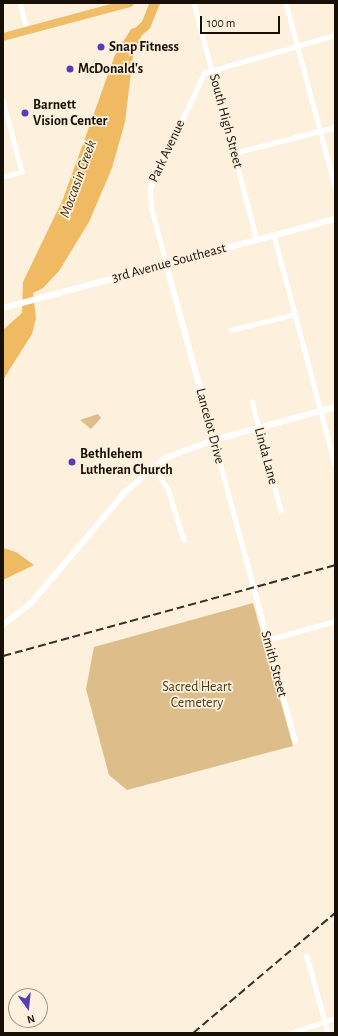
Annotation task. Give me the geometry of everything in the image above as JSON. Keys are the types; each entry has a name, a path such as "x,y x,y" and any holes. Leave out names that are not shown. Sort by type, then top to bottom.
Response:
{"highway":[{"path":"3,37 112,5 130,3"}],"street":[{"path":"20,3 27,30"},
{"name":"South High Street","path":"194,3 257,240"},
{"path":"286,3 335,186"},
{"path":"212,68 335,35"},
{"name":"Park Avenue","path":"166,264 151,208 150,188 201,78 212,68"},
{"path":"3,100 22,172 3,177"},
{"path":"234,153 335,127"},
{"name":"3rd Avenue Southeast","path":"3,308 335,219"},
{"path":"274,235 335,464"},
{"name":"Lancelot Drive","path":"166,264 254,587"},
{"path":"232,330 295,314"},
{"name":"Linda Lane","path":"252,401 281,511"},
{"path":"3,625 32,602 124,493 153,466 178,451 335,407"},
{"path":"153,466 168,489 184,540"},
{"name":"Smith Street","path":"254,587 295,741"},
{"path":"267,640 335,622"},
{"path":"307,956 328,1033"},
{"path":"291,1033 335,1018"}],"green space":[{"path":"98,414 101,418 91,429 80,420"},
{"name":"Sacred Heart Cemetery","path":"253,603 293,746 127,790 109,775 86,689 94,647"}],"water":[{"path":"146,25 133,56 125,122 112,168 89,222 59,271 43,288 33,293 36,318 32,334 3,380 3,330 22,313 23,282 63,199 115,55 131,29"},
{"path":"3,548 16,552 34,565 3,580"}],"waterway":[{"name":"Moccasin Creek","path":"137,33 146,25 155,3"}],"railway":[{"path":"3,656 335,565"},
{"path":"193,1033 335,913"}],"place":[{"name":"Snap Fitness","path":"101,47"},
{"name":"McDonald's","path":"70,69"},
{"name":"Barnett Vision Center","path":"25,113"},
{"name":"Bethlehem Lutheran Church","path":"72,462"}]}
